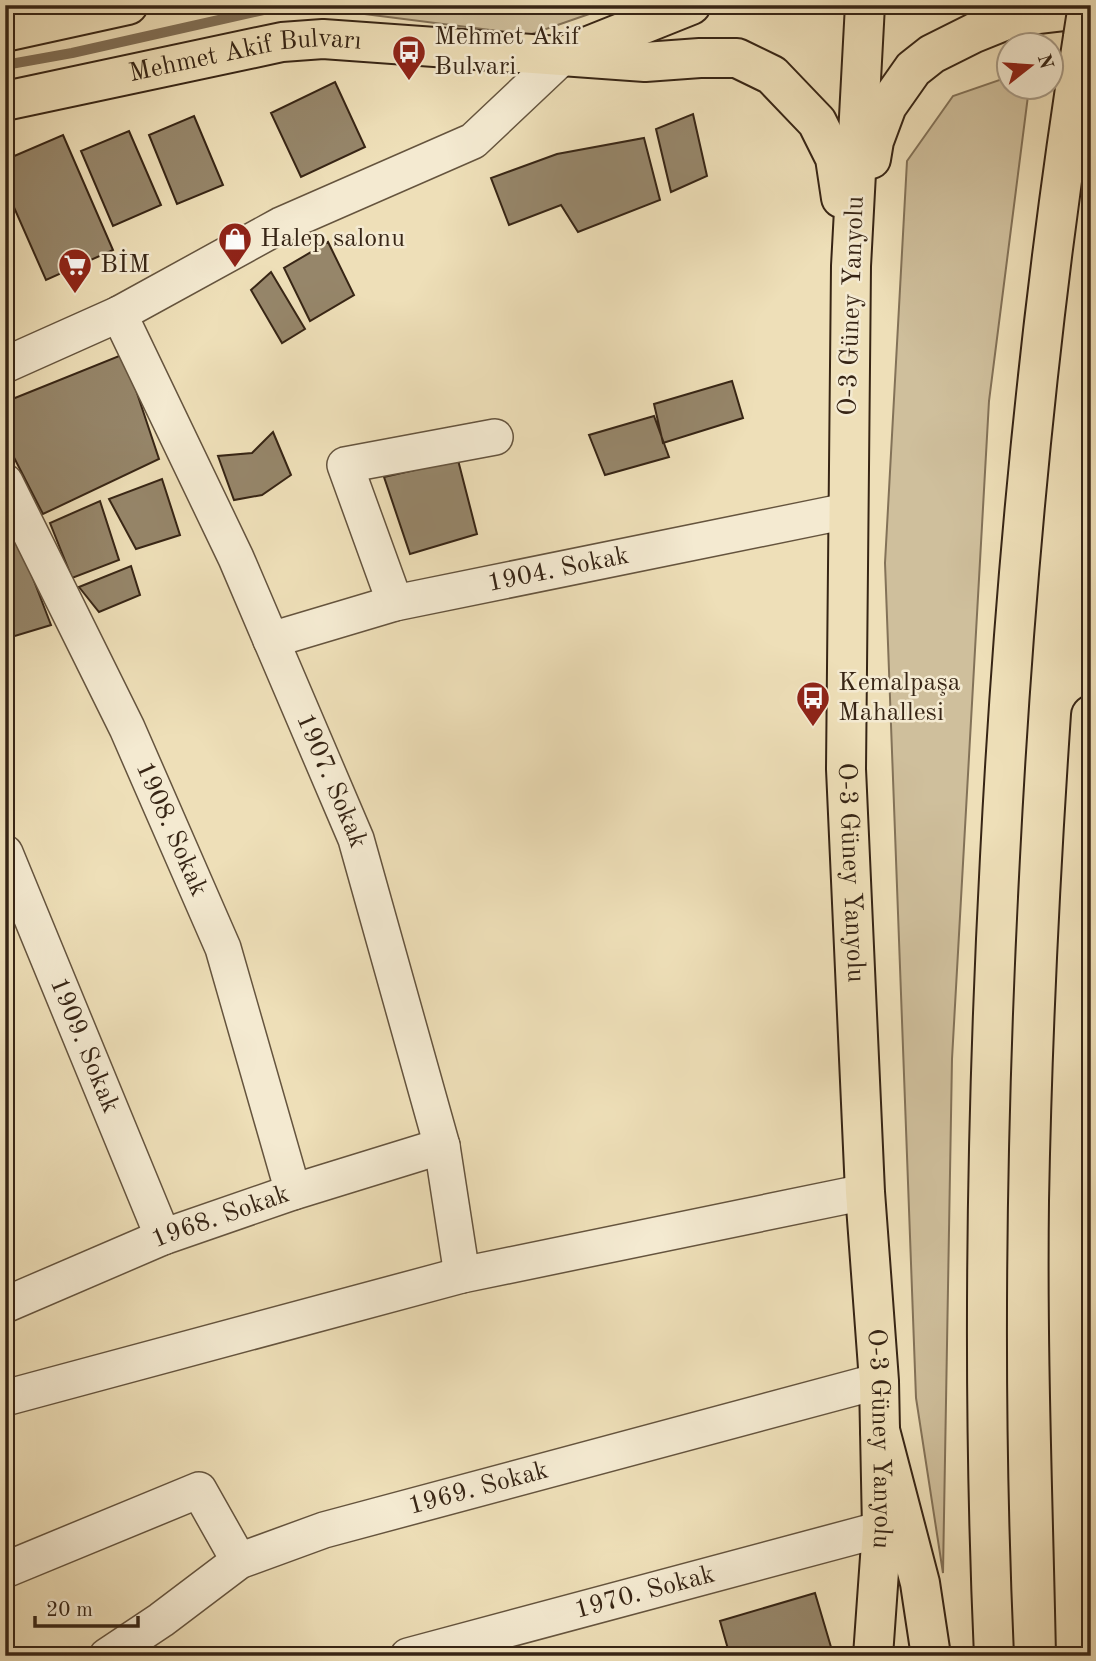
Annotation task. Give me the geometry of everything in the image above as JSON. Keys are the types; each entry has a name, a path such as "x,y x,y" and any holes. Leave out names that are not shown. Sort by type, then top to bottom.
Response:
{"main road":[{"path":"5,32 63,13 128,5"},
{"path":"563,56 691,5"},
{"name":"O-3 Güney Yanyolu","path":"866,5 851,266 846,769 865,1192 879,1381 882,1529 873,1656"},
{"path":"851,266 874,141 887,106 913,69 932,54 1014,17 1087,17 1065,150 1028,463 1013,630 1003,791 992,1014 987,1210 993,1656"},
{"name":"Mehmet Akif Bulvarı","path":"5,101 282,42 323,39 645,62 737,58 772,75 817,122 835,158 851,266"},
{"path":"1076,1656 1069,1343 1069,1202 1076,968 1091,715"},
{"path":"880,1430 920,1583 931,1656"},
{"path":"1083,1656 1091,1613"}],"street":[{"path":"5,365 119,314 281,225 473,141 563,56"},
{"name":"1907. Sokak","path":"119,314 236,558 356,839 442,1146 462,1276"},
{"path":"395,603 345,465 495,437"},
{"name":"1908. Sokak","path":"5,482 127,728 223,948 293,1192"},
{"name":"1904. Sokak","path":"271,640 395,603 847,511"},
{"name":"1909. Sokak","path":"5,853 163,1237"},
{"name":"1968. Sokak","path":"5,1305 163,1237 293,1192 442,1146"},
{"path":"5,1398 462,1276 865,1192"},
{"name":"1969. Sokak","path":"107,1656 161,1620 239,1561 324,1530 879,1381"},
{"path":"5,1570 199,1490 239,1561"},
{"name":"1970. Sokak","path":"408,1656 882,1529"}],"shaded area":[{"path":"350,5 615,5 529,35 333,10"},
{"path":"995,81 995,102 1027,102 989,401 952,1059 943,1573 916,1398 885,563 907,161 953,96"}],"building":[{"path":"335,82 365,147 301,177 271,113"},
{"path":"693,114 707,176 671,192 656,129"},
{"path":"194,116 223,185 177,204 149,135"},
{"path":"129,131 161,205 113,226 81,151"},
{"path":"63,135 113,250 46,280 5,187 5,160"},
{"path":"644,138 660,200 578,232 561,205 509,225 491,178 557,154"},
{"path":"328,242 354,295 310,321 284,268"},
{"path":"271,272 305,329 282,343 251,290"},
{"path":"124,354 159,459 43,514 5,440 5,402"},
{"path":"732,381 743,418 663,443 654,404"},
{"path":"654,416 669,457 605,475 589,435"},
{"path":"273,432 291,475 262,495 234,500 218,456 252,453"},
{"path":"458,460 477,534 410,554 384,477"},
{"path":"162,479 180,535 136,549 109,499"},
{"path":"100,501 119,560 72,578 50,523"},
{"path":"16,534 51,625 5,639 5,538"},
{"path":"131,566 140,595 99,612 79,587"},
{"path":"815,1593 831,1647 802,1656 730,1656 720,1621"}],"waterway":[{"path":"5,65 72,53 286,5"}],"place":[{"name":"Mehmet Akif Bulvari","path":"409,82"},
{"name":"Halep salonu","path":"235,269"},
{"name":"BİM","path":"75,295"},
{"name":"Kemalpaşa Mahallesi","path":"813,728"}]}
